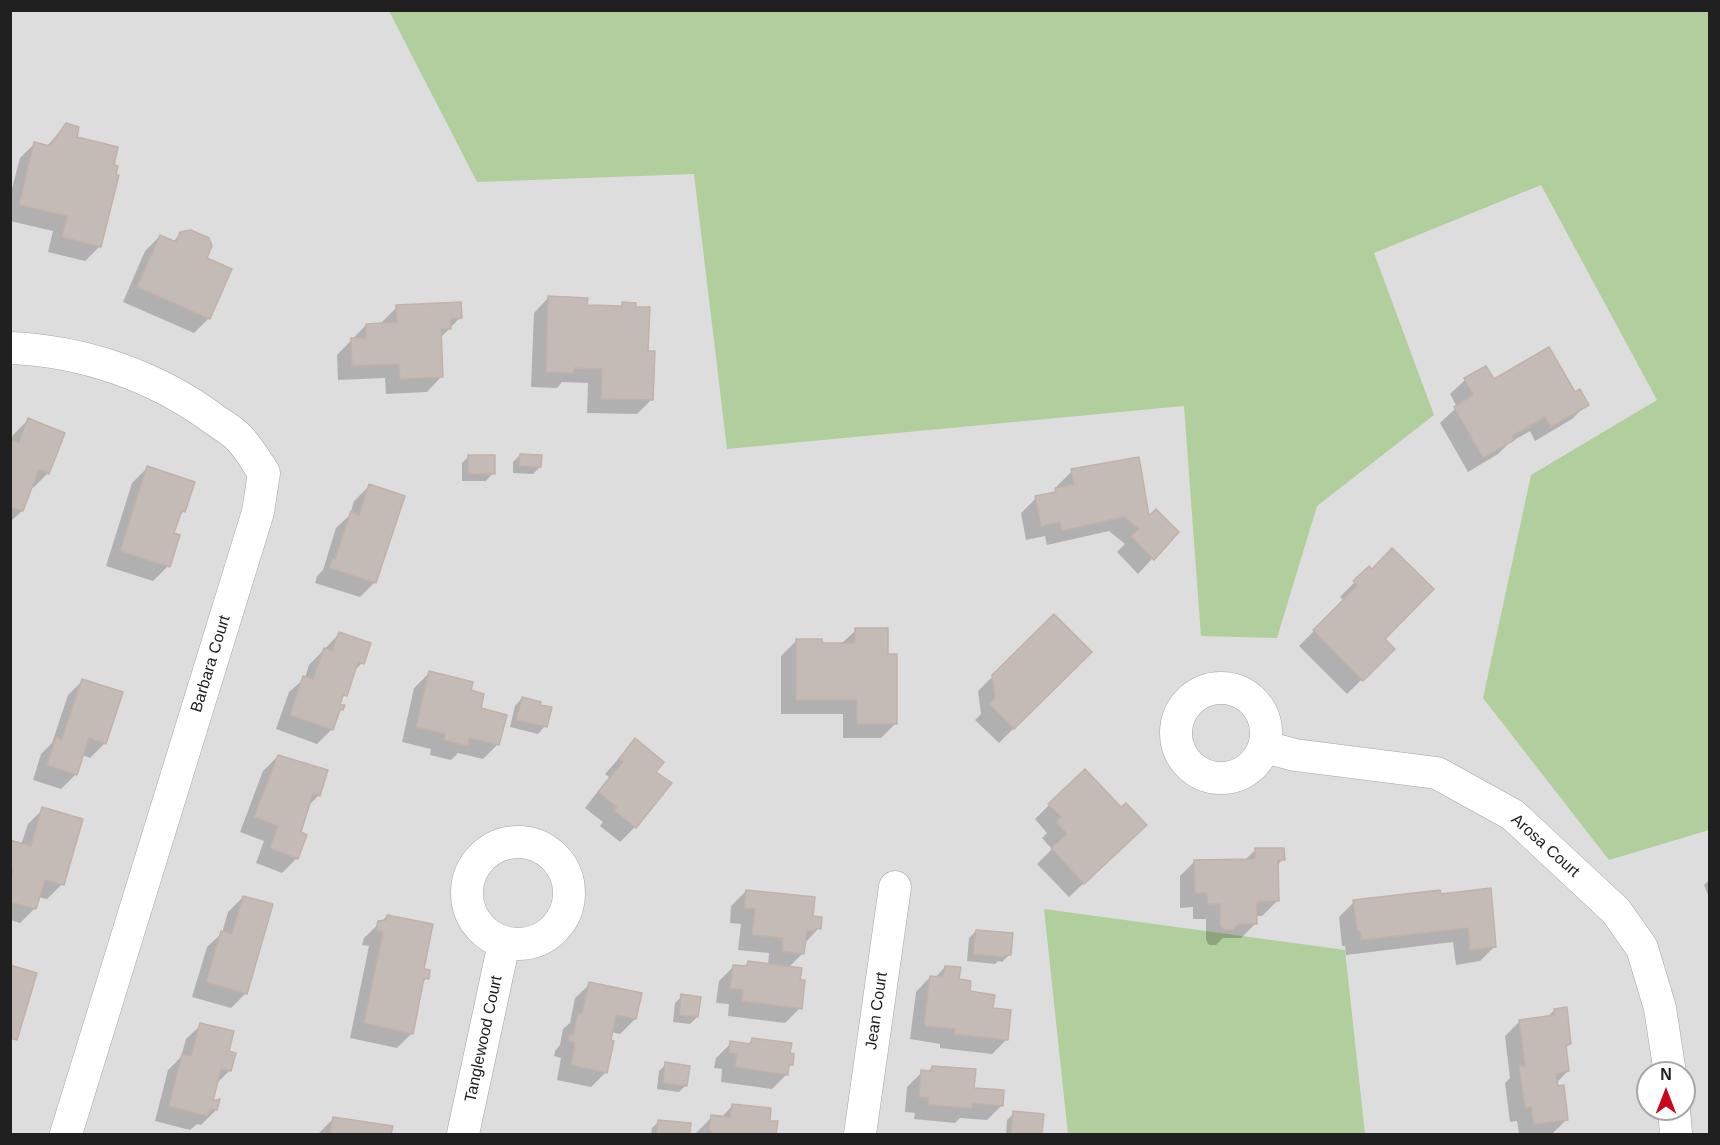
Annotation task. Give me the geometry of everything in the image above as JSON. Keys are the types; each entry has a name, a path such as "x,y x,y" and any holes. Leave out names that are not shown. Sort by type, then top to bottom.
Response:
{"street":[{"name":"Barbara Court","path":"10,348 42,350 95,361 150,380 200,409 238,436 264,473 258,512 66,1134"},
{"name":"Arosa Court","path":"1265,747 1295,754 1437,773 1513,815 1616,912 1642,948 1660,1008 1668,1061"},
{"name":"Jean Court","path":"860,1134 895,887"},
{"name":"Tanglewood Court","path":"463,1134 504,943"}],"shaded area":[{"path":"10,11 1709,11 1709,1134 11,1134"}],"green space":[{"path":"389,11 1709,11 1709,830 1609,860 1483,698 1531,475 1657,400 1541,185 1374,253 1434,415 1317,506 1277,638 1201,636 1184,406 727,449 694,174 477,182"},
{"path":"1044,909 1345,950 1365,1134 1068,1134"}],"building":[{"path":"66,123 79,127 77,137 118,147 114,165 118,166 116,175 119,175 101,247 62,237 67,216 19,205 34,142 50,146"},
{"path":"191,230 209,238 212,246 207,258 232,269 210,319 137,287 160,235 176,242 180,232"},
{"path":"548,296 588,298 587,305 622,306 622,302 636,303 636,307 650,307 648,351 655,351 653,400 601,399 602,369 574,368 573,373 546,372"},
{"path":"461,302 462,318 451,319 451,329 441,329 443,377 400,379 399,364 352,366 351,338 366,338 366,324 397,322 396,305"},
{"path":"1549,347 1575,392 1580,389 1589,405 1551,427 1545,417 1512,436 1514,440 1483,458 1454,407 1473,395 1464,378 1486,366 1494,379"},
{"path":"28,418 65,433 49,474 39,469 23,511 10,507 10,443 12,440 19,443"},
{"path":"520,454 542,455 541,467 519,466"},
{"path":"468,455 495,455 495,474 468,474"},
{"path":"1139,457 1149,516 1156,509 1179,532 1154,560 1131,536 1139,529 1124,517 1061,531 1060,522 1041,526 1035,496 1056,492 1055,488 1074,484 1071,469"},
{"path":"147,466 195,482 185,512 182,510 174,533 180,535 170,567 120,551"},
{"path":"369,484 405,496 376,583 329,568 332,559 335,559 351,511 359,515"},
{"path":"1392,548 1434,589 1385,639 1395,649 1363,681 1313,630 1358,585 1353,581 1369,566 1372,569"},
{"path":"1054,614 1092,652 1014,729 989,704 995,698 992,675"},
{"path":"855,628 888,628 888,654 897,654 897,724 857,724 857,700 796,700 796,639 822,639 822,643 855,643"},
{"path":"339,632 371,643 364,664 358,662 347,696 343,695 340,705 345,705 343,710 340,710 333,730 290,715 303,676 313,679 324,648 332,651"},
{"path":"429,671 473,682 471,690 484,694 481,708 507,715 499,745 469,738 468,746 444,740 445,734 416,727"},
{"path":"82,679 123,692 106,744 89,738 77,775 47,765 56,737 62,739"},
{"path":"522,697 541,702 540,705 552,707 547,727 516,720"},
{"path":"635,738 664,762 656,772 672,783 636,828 614,811 617,807 598,792 623,762 619,759"},
{"path":"278,755 328,770 320,796 313,793 301,832 307,835 298,859 270,848 278,826 254,817"},
{"path":"1085,769 1121,807 1126,803 1147,825 1084,884 1051,848 1067,834 1056,822 1061,817 1048,804"},
{"path":"42,807 83,819 64,885 45,880 36,909 10,902 10,880 13,870 10,870 10,840 31,846"},
{"path":"1255,848 1284,848 1285,860 1278,860 1279,901 1257,902 1257,924 1239,924 1232,930 1224,930 1220,925 1220,904 1207,904 1207,893 1195,893 1194,860 1255,859"},
{"path":"1491,888 1496,947 1470,950 1468,928 1361,940 1360,931 1357,931 1353,900 1440,890 1441,894"},
{"path":"746,890 815,897 813,916 822,917 821,929 815,928 815,931 807,931 804,954 782,951 783,938 752,935 755,909 744,908"},
{"path":"243,896 273,904 247,994 206,982 221,931 232,934"},
{"path":"387,915 433,924 424,969 430,970 429,979 424,978 413,1034 364,1023 383,932 376,930 378,921 386,920"},
{"path":"976,930 1013,933 1011,955 1004,955 1004,957 973,954"},
{"path":"748,961 802,968 800,980 805,980 802,1009 742,1001 743,990 730,988 733,965 747,966"},
{"path":"10,965 37,973 17,1040 10,1038"},
{"path":"945,966 961,967 959,979 971,981 970,991 995,995 993,1008 1011,1010 1008,1040 954,1034 955,1029 924,1024 930,976 943,977"},
{"path":"589,982 642,993 636,1019 616,1015 611,1040 614,1041 607,1073 571,1065 575,1043 568,1041 569,1034 573,1035 578,1013 582,1014"},
{"path":"681,994 701,997 698,1017 679,1015"},
{"path":"1567,1007 1571,1044 1566,1045 1569,1071 1556,1074 1558,1086 1564,1085 1568,1120 1534,1124 1531,1107 1525,1108 1519,1066 1525,1066 1519,1020 1555,1015 1554,1009"},
{"path":"200,1023 234,1031 229,1051 236,1053 231,1071 221,1069 213,1101 220,1099 217,1110 211,1109 207,1116 169,1106 182,1054 191,1056"},
{"path":"752,1038 792,1043 790,1053 794,1054 793,1065 789,1065 788,1075 735,1067 737,1054 729,1053 730,1041 751,1044"},
{"path":"665,1062 690,1066 687,1086 663,1083"},
{"path":"932,1066 976,1069 974,1088 1004,1090 1003,1106 972,1103 972,1108 928,1105 929,1098 919,1097 921,1070 931,1071"},
{"path":"732,1104 771,1108 770,1121 778,1121 776,1134 713,1134 709,1129 711,1115 730,1117"},
{"path":"1013,1111 1044,1114 1042,1134 1011,1134"},
{"path":"333,1117 393,1126 391,1134 330,1134"},
{"path":"658,1120 691,1123 690,1134 657,1134"}]}
